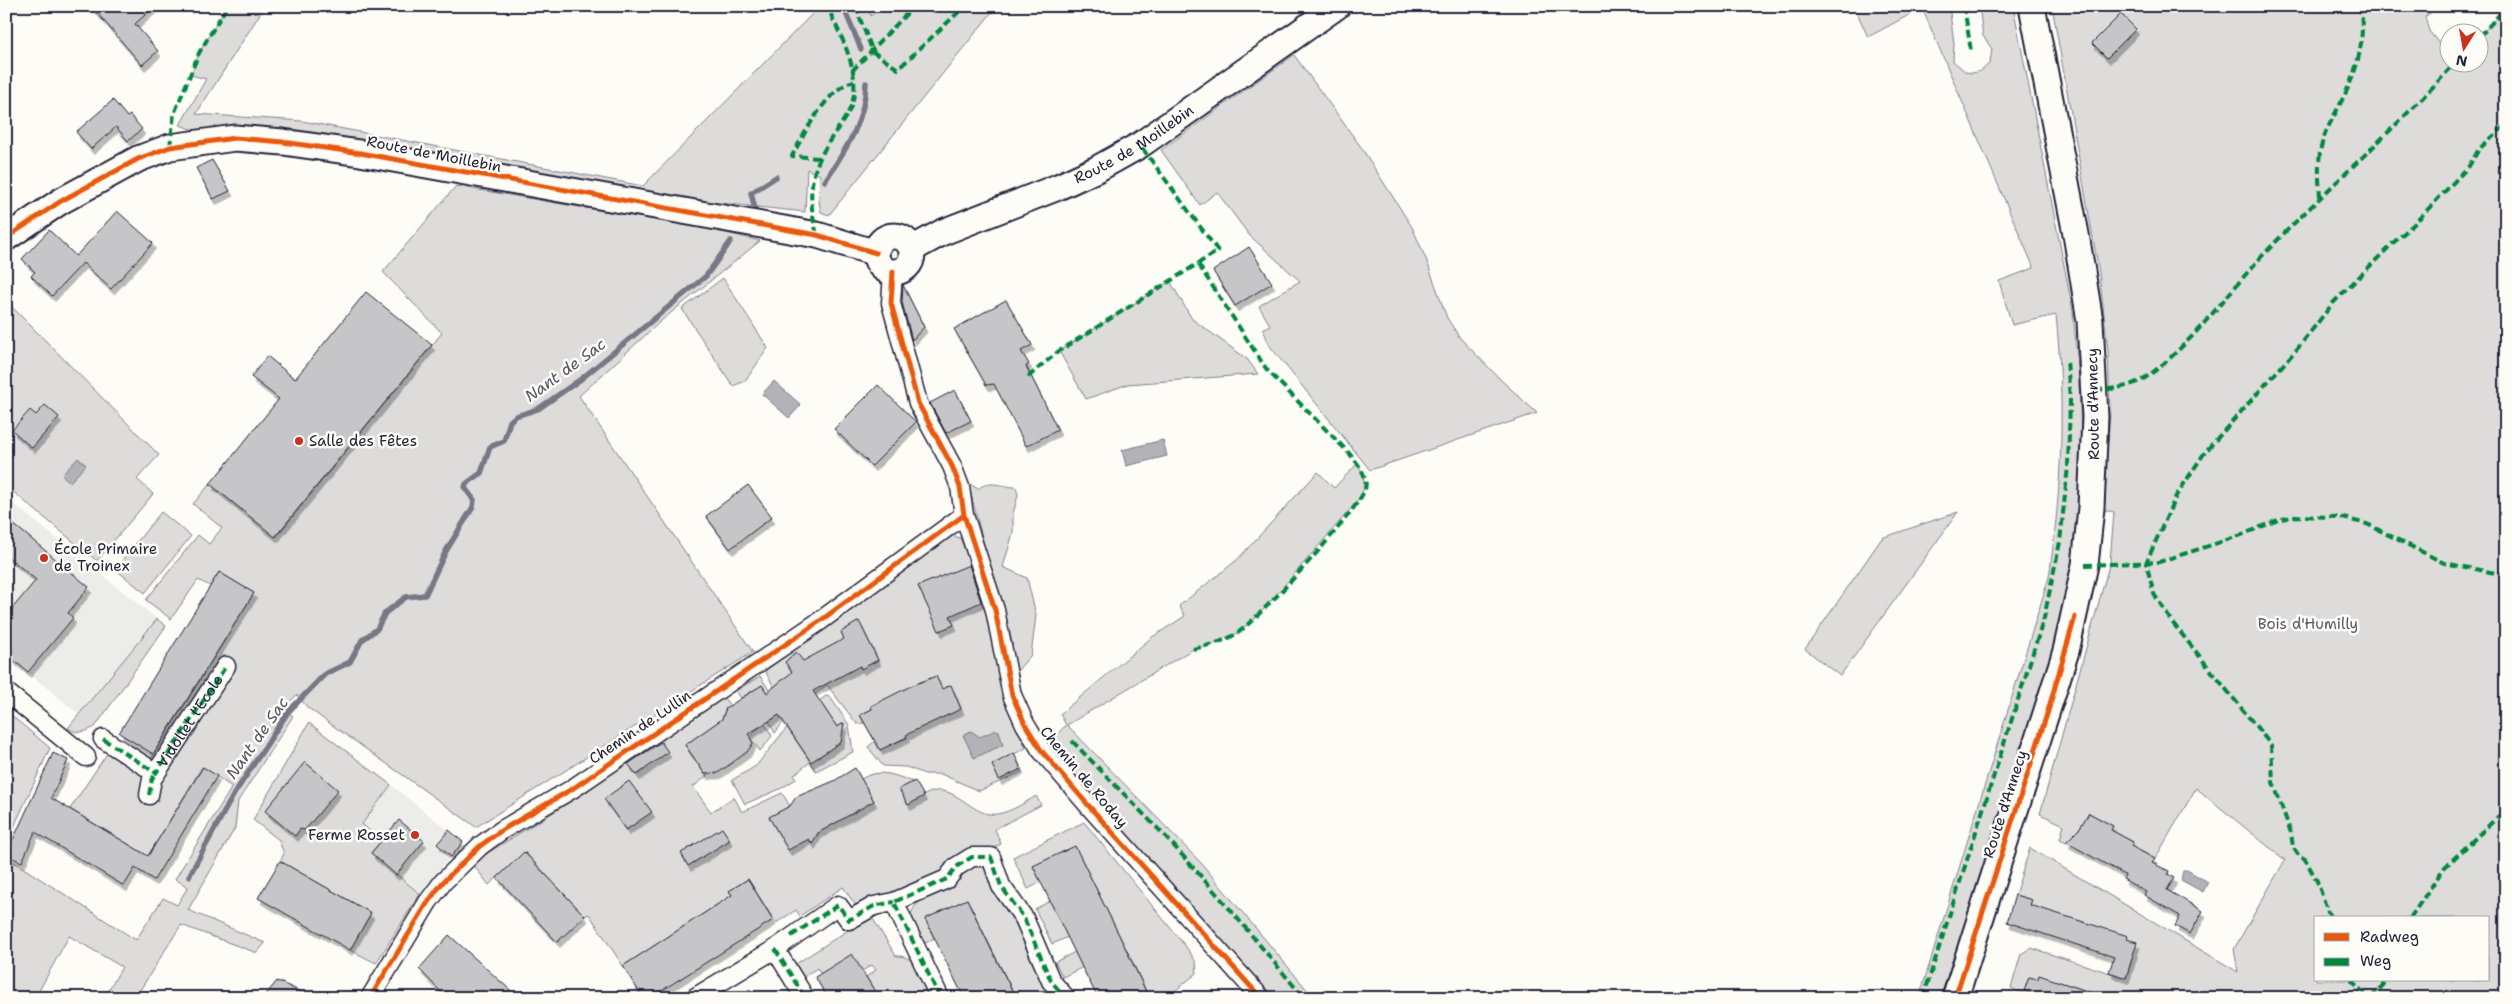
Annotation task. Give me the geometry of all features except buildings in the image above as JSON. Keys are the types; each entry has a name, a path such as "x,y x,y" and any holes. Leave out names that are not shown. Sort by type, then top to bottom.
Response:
{"street":[{"name":"Route de Moillebin","path":"912,250 943,232 1058,187 1097,169 1140,145 1337,6"},
{"name":"Route d'Annecy","path":"1956,998 2066,651 2085,565 2091,508 2095,399 2090,321 2076,234 2032,6"},
{"name":"Route de Moillebin","path":"6,238 61,201 138,159 170,147 235,138 283,142 360,153 817,235 876,253"},
{"path":"893,236 904,238 912,250 908,265 903,270 893,272 887,271 879,264 876,253 879,243 893,236"},
{"name":"Chemin de Roday","path":"893,272 891,302 918,403 952,466 960,487 964,515 995,610 1012,695 1029,730 1041,750 1088,805 1261,998"},
{"name":"Chemin de Lullin","path":"370,998 428,902 443,882 480,846 502,830 572,789 820,621 964,515"},
{"name":"Vidollet l'Ecole","path":"103,739 156,773 226,666"},
{"path":"6,692 86,757"},
{"path":"149,795 152,779 156,773"},
{"path":"694,998 775,949 838,905 849,920 874,906 894,902 947,879 956,867 972,857 991,857 1001,886 1024,918 1051,981 1066,998"},
{"path":"894,902 940,998"},
{"path":"775,949 805,998"}],"shaded area":[{"path":"774,381 801,405 789,418 762,394"},
{"path":"1163,440 1167,456 1126,466 1122,450"},
{"path":"78,458 86,465 70,482 62,475"},
{"name":"École Primaire de Troinex","path":"6,498 157,619 80,715 10,658 6,662"},
{"path":"996,730 999,731 1003,745 974,758 963,735 971,731 980,737"},
{"name":"Ferme Rosset","path":"391,785 463,842 420,894 371,853 362,824"},
{"path":"2187,870 2208,882 2203,892 2181,880 2183,871"}],"green space":[{"path":"227,6 265,6 196,114 302,121 643,186 820,6 867,6 871,16 880,6 997,6 829,215 821,212 819,201 820,175 807,169 805,212 720,203 718,209 297,130 265,127 196,131 180,125 206,79 191,75 199,53"},
{"path":"1854,6 1949,6 1954,43 1953,61 1966,72 1972,73 1981,71 1990,63 1992,49 1983,36 1979,6 2013,6 2073,311 2079,380 2082,461 2076,538 2068,589 2058,633 1944,998 1919,998 2049,577 2057,511 2061,446 2059,348 2056,315 2012,325 1999,281 2034,268 1922,8 1868,37"},
{"name":"Bois d'Humilly","path":"2052,6 2439,6 2425,17 2429,31 2440,45 2440,72 2490,72 2490,25 2506,7 2506,998 2078,998 2081,989 2059,982 2033,998 2011,988 2021,954 2031,948 2126,978 2131,962 2027,918 2031,900 2015,895 2030,848 2238,972 2234,949 2285,860 2196,788 2155,859 2139,850 2129,850 2133,842 2118,834 2108,834 2113,826 2089,813 2079,829 2066,842 2060,839 2064,825 2040,814 2110,562 2114,512 2103,510 2110,412 2108,350 2099,272"},
{"path":"1294,55 1361,147 1412,227 1426,259 1447,318 1460,338 1537,413 1370,470 1269,345 1263,329 1270,325 1259,306 1300,281 1249,235 1217,192 1200,205 1161,150"},
{"path":"456,186 710,229 760,241 662,320 579,396 753,652 476,827 308,708 297,695 282,708 293,716 238,801 235,828 188,910 265,943 257,953 181,925 135,998 104,998 122,967 69,936 35,998 6,998 6,857 136,940 163,898 177,905 188,887 175,879 232,787 202,767 148,856 70,809 108,752 143,772 254,593 219,572 210,586 198,580 171,619 146,600 198,535 209,544 222,528 193,504 210,484 276,537 442,333 383,272"},
{"path":"723,278 768,348 745,381 733,386 682,309"},
{"path":"1170,281 1192,319 1247,359 1258,374 1128,384 1086,399 1059,351"},
{"path":"6,301 159,455 137,479 153,494 97,561 6,486"},
{"path":"1358,463 1364,481 1360,498 1257,617 1236,634 1208,646 1193,649 1067,725 1201,863 1314,998 1270,998 1048,744 1066,725 1060,714 1151,638 1185,616 1179,606 1237,560 1318,472 1334,488"},
{"path":"968,483 978,489 987,484 1016,487 1018,495 1013,514 1013,533 1003,567 1027,578 1036,615 1031,655 1017,671"},
{"path":"161,512 191,536 145,593 115,569"},
{"path":"1958,512 1840,676 1805,649 1882,538"},
{"path":"949,534 960,538 988,605 1005,701 1026,748 1014,754 1022,772 979,791 941,774 925,774 906,767 883,766 868,747 875,741 881,749 907,738 906,735 871,706 872,709 860,715 864,723 857,724 827,685 809,699 796,652 785,662 793,672 774,687 765,671"},
{"path":"157,619 166,626 95,727 82,732 75,732 68,728"},
{"path":"760,676 787,717 775,733 769,722 780,714 762,685 741,698 736,691"},
{"path":"826,696 830,697 849,725 853,752 816,771 810,762 794,775 796,779 780,789 745,804 732,780 756,766 793,720","holes":["823,706 838,729 835,746 811,762 789,729"]},
{"path":"724,698 730,706 726,708 722,719 685,745 707,776 693,787 711,812 734,797 742,812 782,793 790,806 770,817 806,835 810,842 818,833 874,801 861,779 881,773 913,782 900,789 908,805 925,795 936,791 944,791 981,812 989,814 1007,811 1036,796 1041,805 995,829 1001,844 989,850 978,848 966,850 947,861 937,877 890,895 870,897 856,906 843,887 800,916 796,910 776,923 748,879 729,891 732,895 623,966 589,914 585,916 525,852 489,885 474,866 486,854 586,792 658,738"},
{"path":"6,711 50,748 6,844"},
{"path":"309,723 391,785 362,824 381,841 371,853 420,894 376,963 350,950 371,913 280,861 284,854 279,840 253,820"},
{"path":"765,724 772,736 760,751 750,738 757,729"},
{"path":"1084,822 1186,947 1196,962 1197,973 1166,998 1149,998 1125,947 1033,866 1041,882 1028,889 1013,857"},
{"path":"980,865 988,870 1017,922 1035,968 1056,998 1016,998 967,899 925,919 934,938 922,945 911,924 910,916 914,908 927,896 960,880 967,869"},
{"path":"1050,901 1068,937 1052,944 1035,909"},
{"path":"867,918 873,919 896,956 903,957 915,964 932,998 879,998 866,977 876,970 872,965 862,971 821,974 817,968 802,978 794,965"},
{"path":"1075,952 1083,967 1063,977 1055,962"}],"waterway":[{"name":"Nant de Sac","path":"843,6 861,49"},
{"name":"Nant de Sac","path":"825,181 853,135 862,110 866,83"},
{"name":"Nant de Sac","path":"755,209 751,193 776,177"},
{"name":"Nant de Sac","path":"189,876 234,794 288,712 325,674 350,662 362,640 377,629 385,613 406,597 425,595 446,551 473,507 474,500 465,488 466,484 481,473 490,447 504,441 510,421 516,416 538,409 581,379 706,276 731,241"}],"marked path":[{"path":"170,147 174,114 199,53 227,6"},
{"path":"817,235 811,192 813,180 827,145 850,109 854,93 853,71 850,59 827,6"},
{"path":"855,6 873,52 898,69 965,6"},
{"path":"852,71 914,6"},
{"path":"1964,6 1971,51"},
{"path":"2320,197 2319,168 2321,147 2356,68 2362,32 2360,6"},
{"path":"2490,25 2506,7"},
{"path":"2095,390 2118,388 2145,378 2182,347 2263,255 2409,112 2447,72"},
{"path":"819,158 792,156 810,124 826,102 844,85 854,81"},
{"path":"2329,916 2317,881 2305,859 2299,856 2293,847 2291,833 2273,782 2271,745 2172,622 2154,594 2146,563 2176,496 2205,452 2298,348 2333,303 2414,224 2469,166 2479,149 2506,125"},
{"path":"1028,377 1059,351 1218,251 1140,145"},
{"path":"1193,649 1236,634 1264,609 1345,519 1359,501 1366,484 1361,469 1351,456 1267,370 1198,264"},
{"path":"1923,998 2044,618 2060,542 2068,466 2070,400 2067,360"},
{"path":"2085,565 2159,562 2239,536 2278,520 2295,516 2339,517 2367,524 2444,563 2506,575"},
{"path":"103,739 156,773 226,666"},
{"path":"1072,741 1166,837 1223,901 1304,998"},
{"path":"149,795 152,779 156,773"},
{"path":"2411,916 2444,868 2506,809"},
{"path":"940,998 894,902 947,879 956,867 972,857 991,857 1001,886 1024,918 1051,981 1066,998"},
{"path":"791,936 838,905 849,920 874,906 894,902"},
{"path":"775,949 805,998"},
{"path":"2353,982 2369,998"},
{"path":"2371,998 2386,982"}],"cycle path":[{"path":"6,238 61,201 138,159 170,147 235,138 283,142 360,153 817,235 876,253"},
{"path":"893,272 891,303 918,403 952,466 960,487 964,515 995,610 1012,695 1025,724 1041,750 1088,805 1261,998"},
{"path":"370,998 428,902 443,882 480,846 502,830 572,789 820,621 964,515"},
{"path":"1955,998 2048,711 2075,617"}],"place":[{"name":"Salle des Fêtes","path":"299,441"},
{"name":"École Primaire de Troinex","path":"44,558"},
{"name":"Ferme Rosset","path":"415,835"}]}
